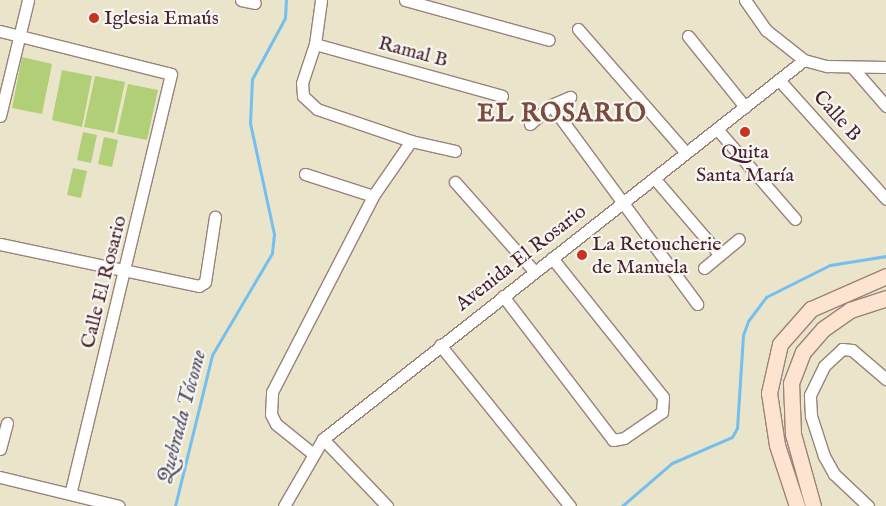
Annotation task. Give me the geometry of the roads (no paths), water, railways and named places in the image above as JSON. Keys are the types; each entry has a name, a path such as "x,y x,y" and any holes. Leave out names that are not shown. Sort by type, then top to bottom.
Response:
{"street":[{"path":"0,116 28,0"},
{"path":"242,0 255,3"},
{"path":"322,0 315,44 302,82 309,104 412,141 455,151"},
{"path":"405,0 549,40"},
{"path":"745,0 766,30 804,60 852,67 886,67"},
{"path":"578,29 686,153"},
{"path":"0,31 20,35"},
{"name":"Calle El Rosario","path":"20,35 167,70 172,81 71,492"},
{"path":"688,36 745,107"},
{"name":"Ramal B","path":"315,44 502,96"},
{"name":"Avenida El Rosario","path":"284,506 312,453 323,439 804,60"},
{"path":"852,67 886,106"},
{"name":"Calle B","path":"779,80 886,199"},
{"path":"530,124 551,105 570,97"},
{"path":"551,105 620,204 697,304"},
{"path":"717,129 795,219"},
{"path":"312,453 276,424 269,403 373,196 412,141"},
{"path":"305,174 373,196"},
{"path":"654,178 720,255"},
{"path":"455,182 534,271"},
{"path":"0,244 126,273 203,285 215,217"},
{"path":"704,268 739,239"},
{"path":"503,296 614,440 624,438 666,405 552,258"},
{"path":"797,506 777,445 769,392 780,344 811,309 886,276"},
{"path":"813,506 793,434 791,383 803,352 823,329 850,310 886,298"},
{"path":"440,345 570,506"},
{"path":"868,506 834,474 824,456 811,416 810,395 824,366 842,349 852,350 886,379"},
{"path":"0,450 7,423"},
{"path":"323,439 387,506"},
{"path":"0,477 71,492 119,506"}],"waterway":[{"name":"Quebrada Tócome","path":"175,506 212,355 272,253 274,234 250,123 252,79 285,18 286,0"},
{"path":"622,506 672,463 732,437 737,428 743,335 748,321 766,297 830,265 886,256"}],"place":[{"name":"Iglesia Emaús","path":"94,18"},
{"name":"Quita Santa María","path":"745,132"},
{"name":"La Retoucherie de Manuela","path":"582,255"}],"district":[{"name":"EL ROSARIO","path":"562,114"}]}
